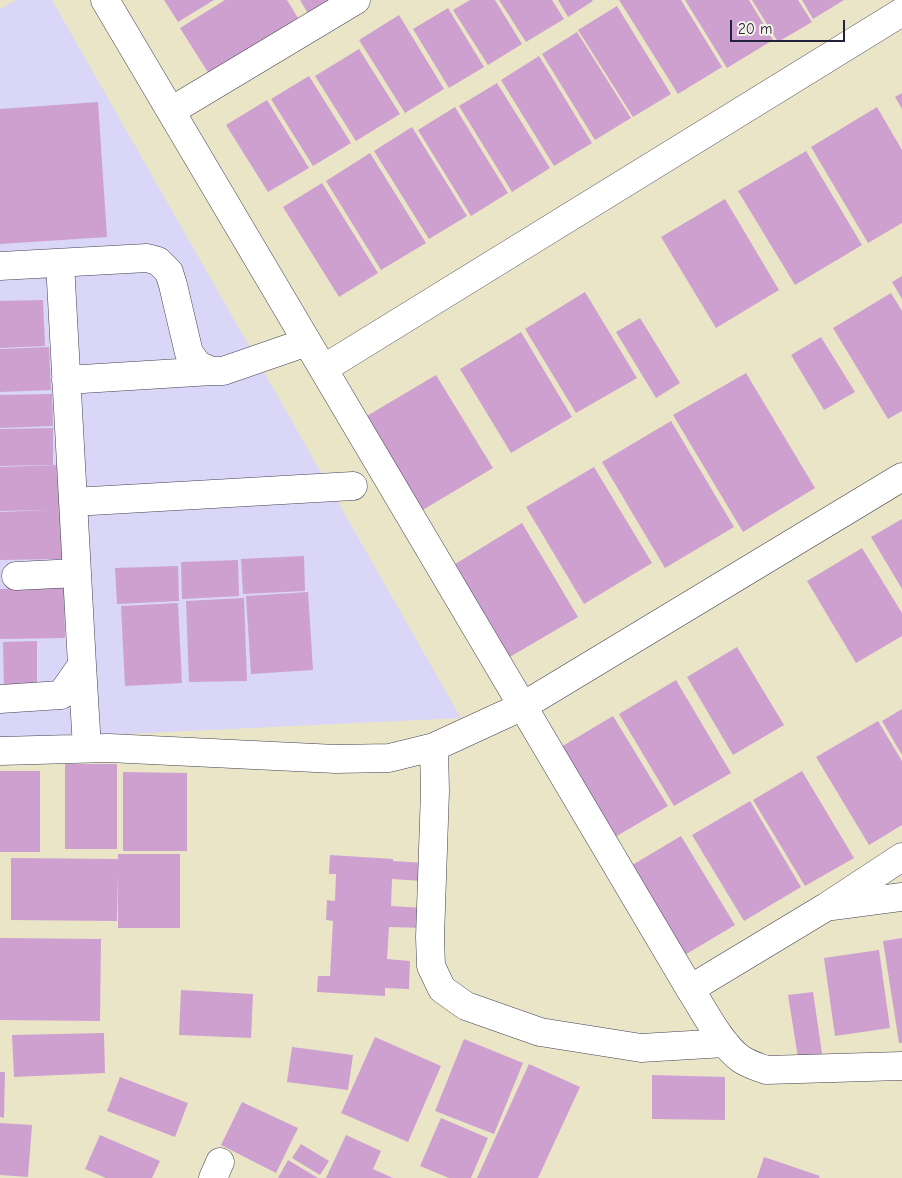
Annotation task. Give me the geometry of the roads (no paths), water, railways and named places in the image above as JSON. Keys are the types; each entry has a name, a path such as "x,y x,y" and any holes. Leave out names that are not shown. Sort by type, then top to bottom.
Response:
{"street":[{"path":"105,0 725,1044 740,1059 766,1070 902,1066"},
{"path":"171,111 356,0"},
{"path":"323,369 902,12"},
{"path":"0,266 147,258 158,261 169,272 189,353 198,365 212,371"},
{"path":"60,263 87,748"},
{"path":"66,380 223,371 307,342"},
{"path":"0,751 109,748 336,759 389,758 434,747 523,706 902,477"},
{"path":"73,502 353,486"},
{"path":"16,576 77,573"},
{"path":"0,699 61,695 82,665"},
{"path":"434,747 435,791 430,937 431,966 442,989 466,1006 540,1032 641,1048 725,1044"},
{"path":"690,988 826,907 902,857"},
{"path":"826,907 902,897"}]}
